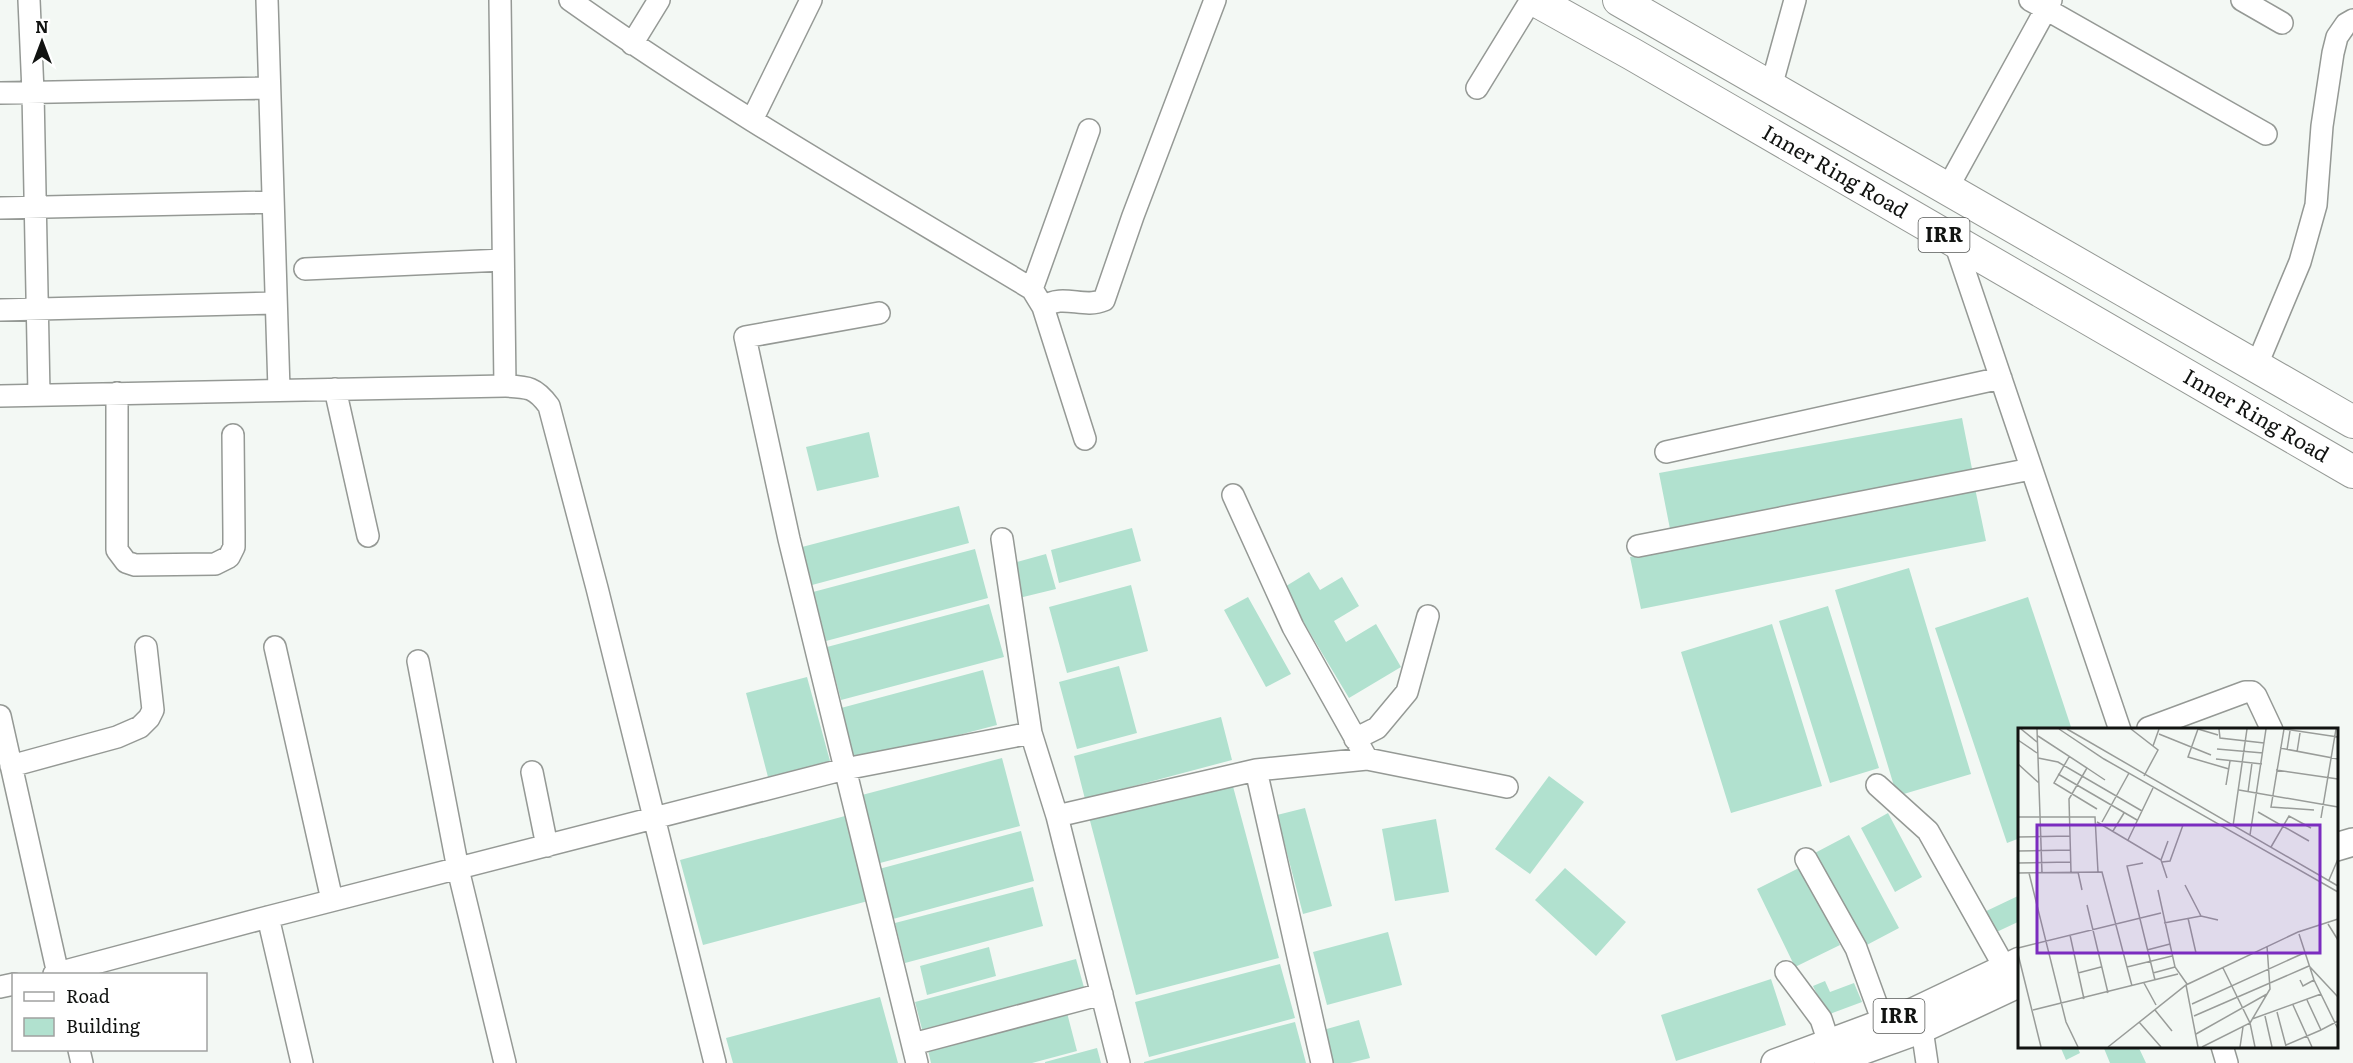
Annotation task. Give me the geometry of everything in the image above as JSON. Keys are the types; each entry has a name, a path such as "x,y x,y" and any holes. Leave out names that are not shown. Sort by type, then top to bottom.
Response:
{"highway":[{"name":"Inner Ring Road","path":"1533,0 1788,144 2353,472"},
{"name":"Inner Ring Road","path":"1625,1 1808,109 2353,422"},
{"path":"1788,144 1808,109"}],"main road":[{"path":"2338,829 2353,824"},
{"path":"2338,847 2353,842"},
{"name":"IRR","path":"1775,1063 1829,1053 1919,1020 2015,971"},
{"name":"IRR","path":"1829,1053 1883,1022 1919,1020"}],"street":[{"path":"29,0 39,309 39,394"},
{"path":"267,0 279,390"},
{"path":"500,0 505,386"},
{"path":"570,0 632,44 752,120 1032,288 1043,307 1085,440"},
{"path":"632,44 659,0"},
{"path":"752,120 812,0"},
{"path":"1043,307 1052,301 1095,304 1104,300 1133,216 1215,0"},
{"path":"1477,88 1533,0"},
{"path":"1772,87 1796,0"},
{"path":"2242,0 2282,23"},
{"path":"1947,189 2042,3 2266,134"},
{"path":"2256,367 2300,262 2316,205 2322,126 2332,53 2337,37 2346,24 2353,20"},
{"path":"0,93 269,88"},
{"path":"1032,288 1089,130"},
{"path":"0,208 273,202"},
{"path":"1954,240 2119,728"},
{"path":"305,269 503,261"},
{"path":"0,310 276,303"},
{"path":"879,313 745,337 789,539 915,1054 1102,994"},
{"path":"1666,452 2001,378"},
{"path":"0,396 505,386 528,387 539,392 549,406 715,1063"},
{"path":"335,389 368,537"},
{"path":"117,393 117,550 126,562 143,565 215,564 229,557 234,547 233,435"},
{"path":"1638,546 2031,469"},
{"path":"1233,495 1293,627 1367,759"},
{"path":"1002,538 1031,733 1057,816 1119,1063"},
{"path":"1354,739 1377,728 1407,692 1428,615"},
{"path":"11,766 117,737 140,727 153,710 146,647"},
{"path":"275,647 332,900"},
{"path":"418,661 458,868 505,1063"},
{"path":"2148,728 2245,692 2252,692 2271,728"},
{"path":"0,716 57,973"},
{"path":"61,973 332,900 845,769 1031,733"},
{"path":"1057,816 1256,770 1367,759 1507,788"},
{"path":"1256,770 1322,1063"},
{"path":"532,772 547,846"},
{"path":"1876,785 1928,831 2015,971"},
{"path":"1806,859 1856,948 1883,1022"},
{"path":"268,917 302,1063"},
{"path":"1786,972 1821,1019 1829,1053"},
{"path":"1919,1020 1927,1063"}],"building":[{"path":"1962,418 1973,474 1670,529 1659,473"},
{"path":"869,432 879,477 817,491 806,447"},
{"path":"1975,488 1986,541 1641,609 1630,557"},
{"path":"959,506 969,543 812,585 802,547"},
{"path":"1132,528 1141,561 1059,583 1051,550"},
{"path":"975,549 988,598 826,641 813,592"},
{"path":"1046,554 1056,589 1019,598 1010,564"},
{"path":"1909,568 1971,774 1897,796 1835,590"},
{"path":"1309,572 1320,590 1342,577 1359,606 1334,621 1346,642 1376,624 1401,667 1349,698 1283,588"},
{"path":"1131,585 1148,651 1067,673 1049,607"},
{"path":"1248,597 1291,674 1266,687 1224,610"},
{"path":"2028,597 2071,728 2018,728 2018,839 2007,843 1935,628"},
{"path":"989,604 1004,657 841,700 827,647"},
{"path":"1828,606 1879,768 1830,783 1779,621"},
{"path":"1772,624 1822,786 1731,813 1681,652"},
{"path":"1119,666 1137,733 1077,749 1059,682"},
{"path":"983,670 997,725 855,762 841,708"},
{"path":"807,677 830,761 768,777 746,693"},
{"path":"1221,717 1232,760 1085,799 1074,756"},
{"path":"1002,758 1020,826 880,863 862,795"},
{"path":"1549,776 1584,802 1530,874 1495,849"},
{"path":"1231,779 1279,958 1136,995 1089,817"},
{"path":"1305,808 1332,906 1303,914 1277,815"},
{"path":"1888,813 1922,877 1895,892 1861,828"},
{"path":"845,816 868,901 703,945 680,860"},
{"path":"1436,819 1449,892 1395,901 1382,829"},
{"path":"1021,831 1034,881 893,919 879,869"},
{"path":"1849,835 1899,928 1861,948 1811,855"},
{"path":"1801,867 1840,945 1795,967 1757,889"},
{"path":"1565,868 1626,922 1596,956 1535,900"},
{"path":"1033,887 1043,926 905,963 895,923"},
{"path":"2018,896 2018,922 1988,936 1978,915"},
{"path":"1388,932 1402,985 1327,1005 1313,952"},
{"path":"989,947 996,976 927,995 920,966"},
{"path":"1076,959 1085,991 923,1033 915,1002"},
{"path":"1280,964 1295,1018 1149,1057 1135,1002"},
{"path":"1771,979 1786,1025 1676,1061 1661,1015"},
{"path":"1825,981 1830,992 1854,983 1862,1002 1827,1015 1813,986"},
{"path":"880,997 898,1063 733,1063 726,1038"},
{"path":"1066,1009 1077,1051 1032,1063 931,1063 927,1046"},
{"path":"1359,1020 1370,1058 1350,1063 1332,1063 1323,1030"},
{"path":"1295,1022 1306,1063 1144,1063 1144,1062"},
{"path":"1097,1048 1101,1063 1045,1063 1045,1062"},
{"path":"2061,1048 2078,1048 2080,1053 2066,1060"},
{"path":"2104,1048 2139,1048 2146,1063 2110,1063"}]}
